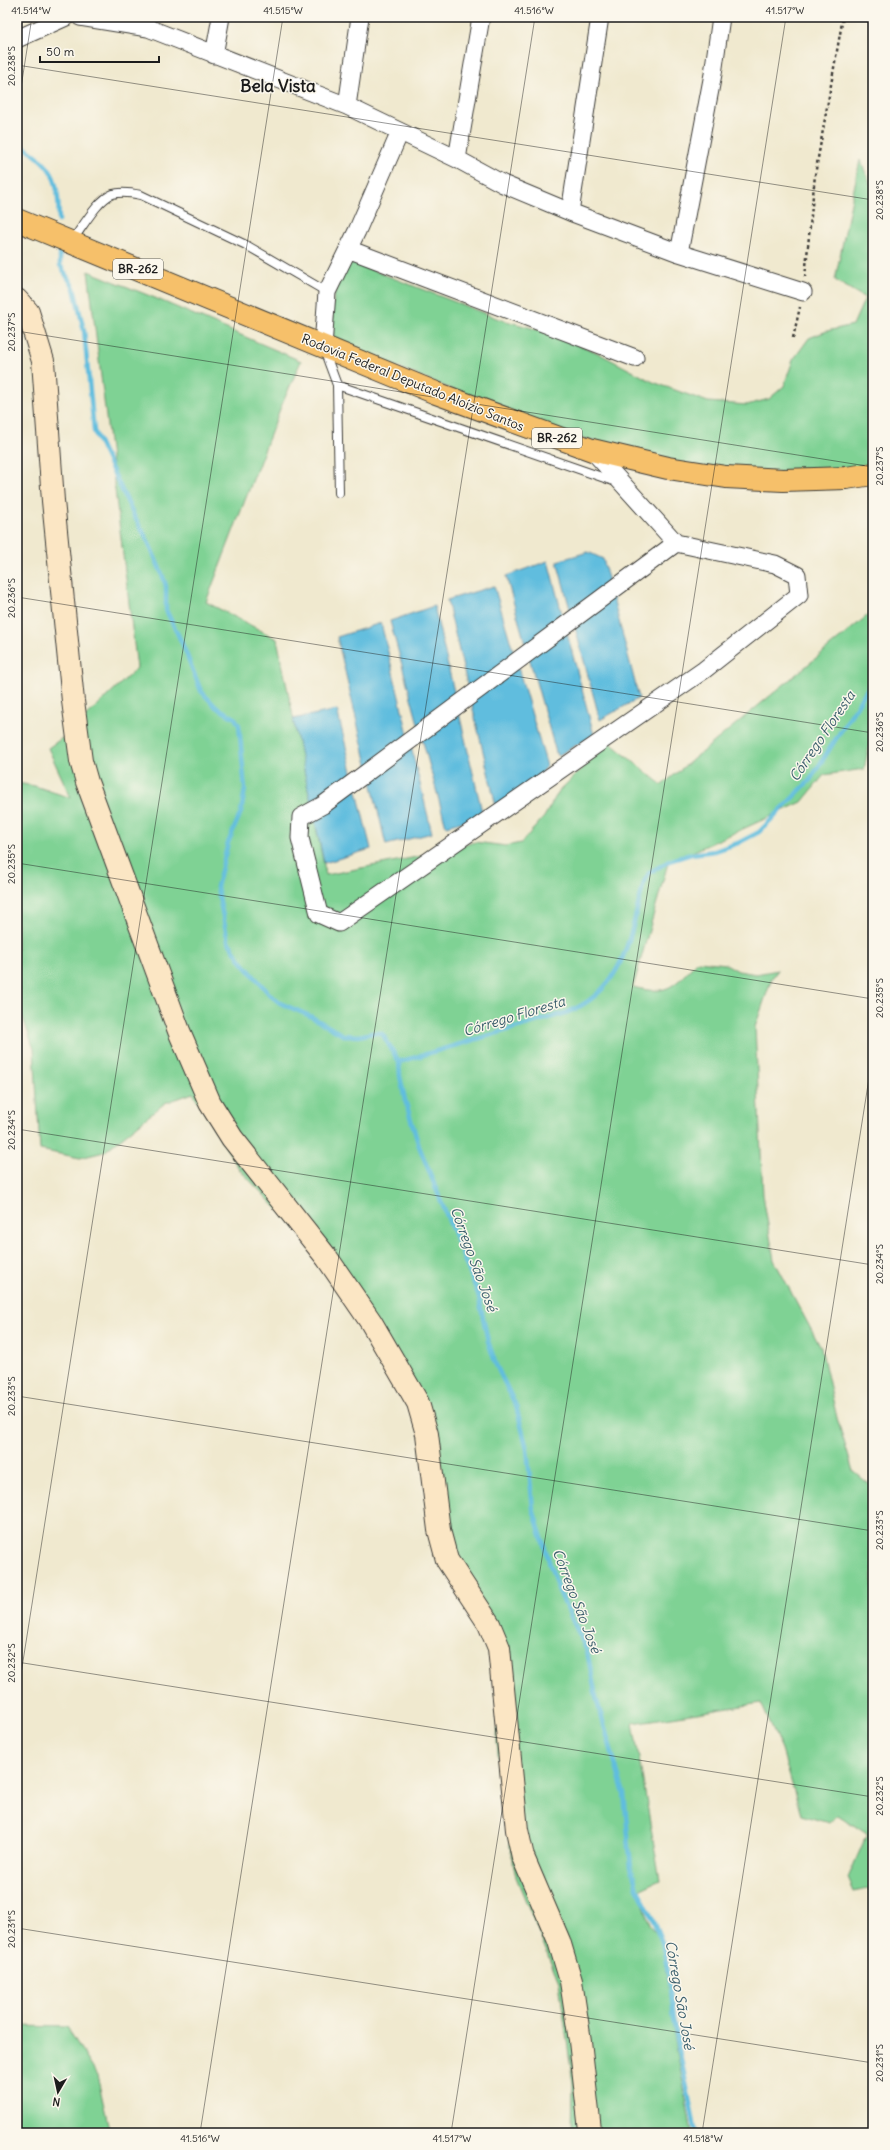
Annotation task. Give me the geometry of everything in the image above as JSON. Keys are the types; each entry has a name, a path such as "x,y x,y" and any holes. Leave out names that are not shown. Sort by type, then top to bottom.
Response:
{"highway":[{"name":"Rodovia Federal Deputado Aloízio Santos","path":"17,220 72,241 484,412 592,450 668,468 726,477 783,480 846,478 873,474"}],"street":[{"path":"17,39 66,17"},
{"path":"80,17 146,22 214,55 347,106 458,159 503,184 570,212 679,253 803,292"},
{"path":"214,55 221,17"},
{"path":"347,106 360,17"},
{"path":"458,159 481,17"},
{"path":"570,212 600,17"},
{"path":"679,253 713,74 721,17"},
{"path":"323,346 327,292 348,249 400,132"},
{"path":"348,249 635,358"},
{"path":"17,300 28,312 43,361 53,501 73,701 82,761 87,782 179,1031 210,1103 232,1138 331,1265 371,1322 418,1403 427,1434 439,1530 447,1560 489,1624 499,1648 517,1830 523,1857 559,1941 571,1981 592,2132"},
{"path":"592,450 621,484 676,543 775,564 797,575 799,595 704,670 339,923 319,914 300,838 301,818 323,805 676,543"}],"lane":[{"path":"72,241 102,200 113,194 125,192 141,195 246,245 327,292"},
{"path":"323,346 337,385 339,493"},
{"path":"337,385 621,484"}],"path":[{"path":"793,338 803,292 815,175 843,17"}],"green space":[{"path":"860,160 873,190 873,475 706,470 549,429 334,341 332,319 334,300 339,281 349,261 499,319 546,332 596,352 653,382 708,402 747,405 769,399 784,386 793,360 809,338 827,331 853,325 865,298 835,280"},
{"path":"88,271 155,298 301,361 280,409 206,602 277,639 326,875 422,856 475,842 506,846 521,843 544,817 559,791 609,742 662,785 873,611 873,728 864,769 824,775 802,802 668,863 633,987 645,990 664,989 677,982 698,961 726,964 738,971 756,974 778,970 772,978 755,1027 763,1195 774,1260 821,1348 837,1418 853,1471 873,1487 873,1888 854,1892 848,1878 867,1834 838,1815 829,1823 801,1815 782,1750 761,1703 633,1723 660,1880 639,1890 650,1925 662,1939 674,2034 692,2133 572,2133 573,2084 559,1982 516,1877 503,1811 497,1741 500,1677 495,1652 468,1604 419,1402 335,1269 239,1169 193,1093 165,1103 104,1152 80,1158 40,1150 34,1049 17,1001 17,783 35,786 71,798 48,748 65,736 137,668"},
{"path":"17,2026 67,2027 97,2075 110,2133 17,2133"}],"water":[{"path":"588,552 603,559 639,698 600,720 557,561"},
{"path":"548,561 594,735 557,756 506,576"},
{"path":"494,586 547,766 518,804 497,810 447,600"},
{"path":"434,606 483,816 446,826 390,621"},
{"path":"381,623 432,833 386,845 337,637"},
{"path":"337,710 371,849 324,863 293,719"}],"waterway":[{"path":"17,142 47,166 52,174 57,193 59,221"},
{"name":"Córrego São José","path":"60,251 60,265 74,288 84,331 94,431 134,516 147,539 162,574 166,586 166,610 182,643 201,691 216,707 235,718 239,725 245,789 241,812 228,843 217,887 228,941 242,962 270,995 280,1003 310,1016 343,1035 359,1036 372,1033 381,1033 383,1035 399,1062 405,1100 419,1146 478,1294 488,1341 496,1365 516,1406 527,1449 533,1509 557,1587 587,1651 597,1701 624,1794 631,1867 637,1888 650,1913 662,1942 668,1971 673,2019 696,2133"},
{"name":"Córrego Floresta","path":"399,1062 566,1013 586,1003 601,990 613,976 622,959 629,941 644,882 649,873 669,861 691,854 715,851 738,843 759,832 810,780 873,680"}],"district":[{"name":"Bela Vista","path":"278,86"}]}
